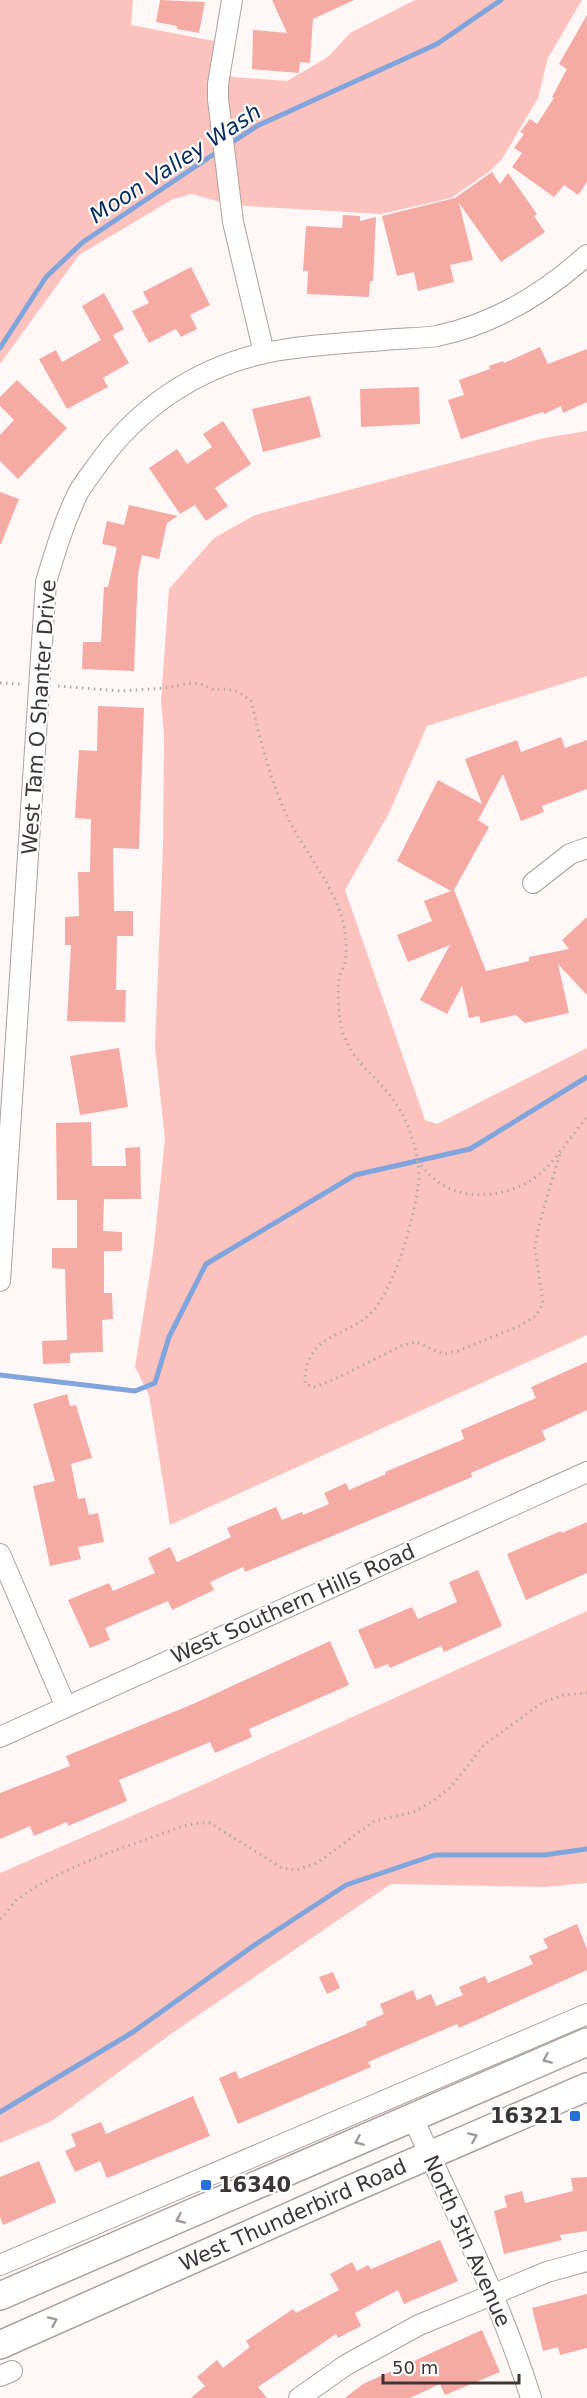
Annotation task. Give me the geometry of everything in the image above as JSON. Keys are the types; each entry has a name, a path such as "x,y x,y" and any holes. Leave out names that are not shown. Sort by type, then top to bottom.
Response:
{"main road":[{"name":"West Thunderbird Road","path":"0,2296 587,2042"},
{"name":"West Thunderbird Road","path":"0,2345 587,2087"},
{"path":"325,2156 342,2193"}],"street":[{"path":"232,0 218,84 221,123 233,222 264,353"},
{"name":"West Tam O Shanter Drive","path":"0,1281 46,582 59,536 80,490 111,444 145,410 187,383 223,366 264,353 436,336 480,323 521,304 559,280 587,255"},
{"path":"533,883 570,854 587,848"},
{"name":"West Southern Hills Road","path":"0,1737 587,1472"},
{"path":"0,1554 66,1707"},
{"path":"0,2265 587,2014"},
{"name":"North 5th Avenue","path":"413,2118 491,2294 519,2361 531,2398"},
{"name":"West Thunderbird Road","path":"314,2130 325,2156"},
{"path":"299,2398 346,2365 419,2325 547,2272 587,2261"}],"path":[{"path":"0,683 120,691 165,688 189,683 201,684 214,690 239,692 251,701 279,799 339,908 346,934 345,962 339,980 343,1032 355,1057 401,1109 417,1161 418,1185 411,1221 398,1262 379,1304 360,1323 335,1333 316,1348 305,1368 305,1384 314,1387 401,1346 416,1342 442,1354 458,1351 519,1326 536,1316 543,1302 535,1248 539,1225 561,1150"},
{"path":"417,1161 434,1179 464,1194 496,1194 521,1186 542,1171 587,1117"},
{"path":"0,1919 7,1914 16,1900 71,1869 100,1855 177,1826 198,1822 210,1823 282,1868 297,1870 317,1863 374,1821 414,1812 434,1801 450,1788 484,1745 543,1702 564,1695 587,1693"}],"shaded area":[{"path":"0,0 133,0 131,25 224,43 220,72 233,77 287,81 328,57 350,33 415,0 582,0 548,58 538,98 502,159 490,171 451,198 381,214 231,205 192,194 173,199 79,255 0,364"},
{"path":"587,431 587,676 427,726 389,813 345,890 425,1120 437,1124 587,1048 587,1335 170,1525 149,1395 135,1367 153,1254 165,1139 155,1047 163,848 164,734 161,701 169,589 214,538 255,515 544,438"},
{"path":"587,1611 587,1883 545,1887 391,1884 175,2031 52,2121 0,2143 0,1873 178,1796"}],"building":[{"path":"160,0 205,2 199,33 156,22"},
{"path":"272,0 354,0 313,19 310,63 300,62 299,73 252,69 253,30 287,33"},
{"path":"587,15 587,182 578,195 564,185 554,197 512,167 522,153 514,148 524,134 520,132 530,119 537,124 554,98 552,97 567,69 559,64"},
{"path":"492,172 500,184 508,173 537,214 534,216 545,232 501,262 459,203 473,260 450,265 454,282 418,291 414,272 397,276 382,216 455,198"},
{"path":"343,215 360,216 360,221 376,217 373,281 370,281 369,297 307,294 308,271 303,271 306,226 342,228"},
{"path":"191,267 210,305 190,315 197,329 181,337 176,329 149,343 132,311 149,303 143,292"},
{"path":"104,293 124,329 113,335 129,363 103,378 108,387 67,409 39,359 56,350 62,362 101,340 82,306"},
{"path":"540,347 548,364 587,349 587,402 563,413 561,406 544,414 543,412 461,439 448,400 464,395 459,380"},
{"path":"17,380 67,428 18,479 0,461 0,435 14,420 0,406 0,397"},
{"path":"419,387 420,424 361,427 360,389"},
{"path":"310,396 321,437 263,452 252,409"},
{"path":"223,421 251,464 215,488 228,506 206,521 195,505 180,514 149,468 177,449 187,464 212,447 203,434"},
{"path":"0,492 19,499 1,544 0,544"},
{"path":"129,505 178,516 167,523 159,559 142,555 138,574 134,671 82,669 83,642 101,642 104,587 108,587 117,547 102,544 107,521 124,525"},
{"path":"98,706 144,708 139,849 113,848 114,911 133,911 133,936 117,936 116,990 126,990 125,1022 67,1021 71,945 65,945 65,917 79,916 78,872 90,872 91,819 75,818 79,750 97,751"},
{"path":"561,737 565,748 587,740 587,789 542,806 544,812 521,821 503,774 478,820 489,827 454,890 486,971 529,961 529,957 569,949 562,940 587,917 587,995 558,964 569,1013 525,1023 516,1015 481,1023 479,1016 469,1018 462,986 447,1014 420,1000 450,945 408,962 397,935 432,921 424,901 451,891 397,861 438,780 482,804 465,759 517,740 521,752"},
{"path":"119,1048 128,1107 80,1115 70,1056"},
{"path":"91,1122 92,1166 126,1166 125,1148 140,1147 141,1199 104,1199 103,1231 122,1232 122,1251 104,1251 104,1293 112,1293 113,1319 102,1320 103,1352 70,1353 70,1363 43,1364 42,1341 67,1340 65,1269 52,1268 52,1248 77,1248 77,1200 57,1200 56,1123"},
{"path":"587,1362 587,1410 542,1431 546,1440 471,1473 472,1477 245,1572 243,1567 210,1582 214,1590 172,1610 168,1601 105,1628 110,1640 90,1648 68,1600 109,1583 113,1591 155,1573 148,1558 170,1547 177,1562 231,1537 227,1528 276,1507 282,1520 302,1512 303,1515 329,1504 324,1493 346,1483 349,1490 386,1474 385,1472 464,1439 461,1430 536,1398 531,1387"},
{"path":"67,1394 70,1406 76,1405 92,1458 71,1464 78,1499 85,1498 89,1515 98,1513 104,1542 78,1547 81,1559 50,1566 33,1486 55,1481 33,1404"},
{"path":"587,1522 587,1573 526,1600 507,1554"},
{"path":"478,1570 502,1626 444,1652 441,1646 390,1668 388,1664 375,1669 358,1630 412,1607 418,1619 457,1602 449,1582"},
{"path":"330,1641 349,1685 249,1729 252,1737 215,1753 210,1742 119,1780 127,1801 68,1826 67,1822 34,1836 30,1826 0,1839 0,1793 70,1766 66,1756 193,1704"},
{"path":"577,1924 587,1949 587,1970 459,2028 457,2024 368,2062 371,2067 238,2124 219,2078 236,2071 239,2079 367,2025 366,2022 384,2014 380,2004 413,1990 417,2000 431,1994 436,2006 463,1995 459,1987 485,1976 488,1983 533,1964 529,1956 548,1948 543,1939"},
{"path":"333,1972 340,1988 327,1994 319,1977"},
{"path":"193,2096 210,2136 107,2178 100,2161 75,2172 65,2151 76,2146 71,2134 101,2122 106,2134"},
{"path":"39,2161 56,2202 3,2225 0,2217 0,2177"},
{"path":"587,2177 587,2231 560,2235 562,2240 504,2254 494,2211 507,2207 504,2196 522,2191 525,2203 573,2191 571,2178"},
{"path":"440,2240 458,2281 404,2304 398,2290 355,2313 361,2326 338,2338 336,2334 258,2387 267,2398 191,2398 205,2386 197,2377 217,2360 223,2368 250,2347 246,2341 293,2309 296,2313 339,2290 330,2274 352,2262 357,2271 368,2265 371,2269"},
{"path":"587,2294 587,2348 560,2355 558,2347 543,2351 532,2308"},
{"path":"482,2330 500,2372 445,2395 440,2384 410,2398 345,2398 363,2384"}],"waterway":[{"name":"Moon Valley Wash","path":"228,145 257,126 437,44 501,0"},
{"name":"Moon Valley Wash","path":"0,348 46,277 83,242 220,150"},
{"path":"0,1375 135,1391 155,1383 169,1337 206,1264 355,1175 470,1149 587,1077"},
{"path":"0,2112 133,2032 256,1944 346,1885 435,1855 544,1855 587,1849"}],"place":[{"name":"16321","path":"575,2116"},
{"name":"16340","path":"206,2185"}]}
